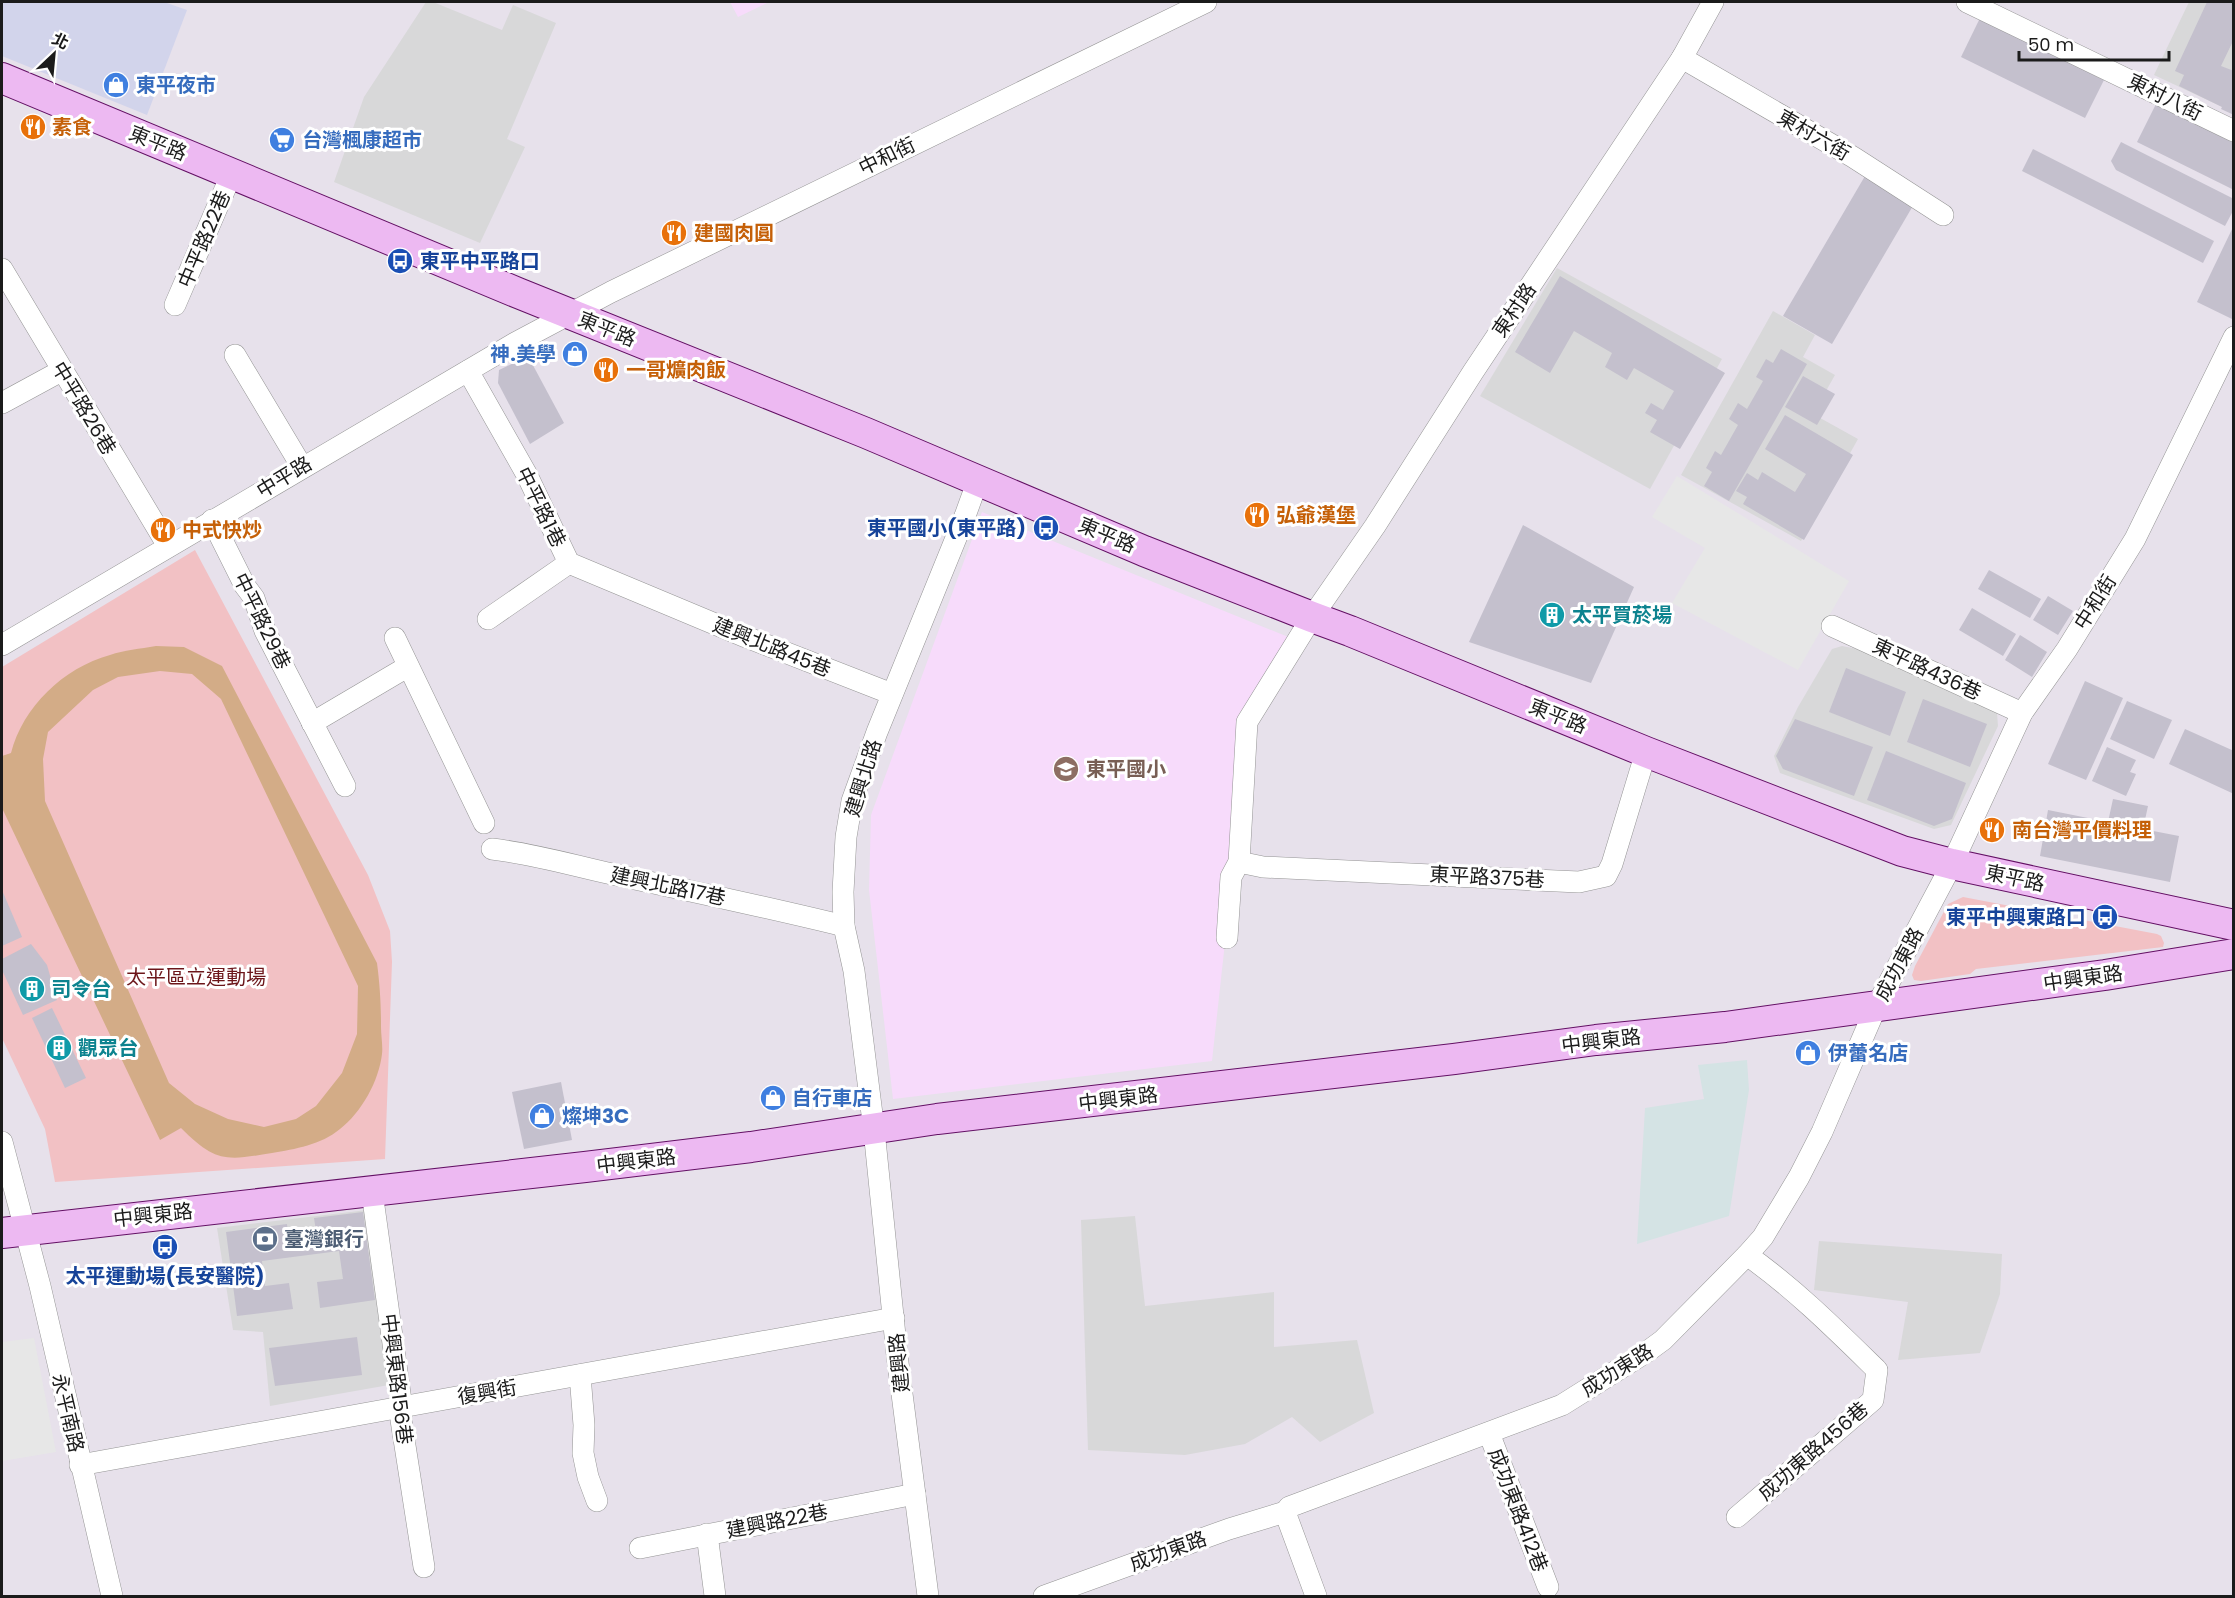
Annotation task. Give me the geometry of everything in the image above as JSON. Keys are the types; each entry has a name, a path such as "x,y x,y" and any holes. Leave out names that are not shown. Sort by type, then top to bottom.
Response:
{"street":[{"name":"中和街","path":"569,314 929,135 1206,2"},
{"name":"東村路","path":"1312,617 1375,526 1473,372 1682,58 1713,2"},
{"name":"東村八街","path":"1967,2 2234,131"},
{"name":"東村六街","path":"1682,58 1853,158 1943,215"},
{"name":"東平路","path":"2,78 1144,550 1646,752 1902,851 1952,864 2234,925"},
{"name":"中平路22巷","path":"176,305 232,173"},
{"name":"中平路26巷","path":"2,269 168,546"},
{"name":"中平路","path":"2,645 302,467 569,314"},
{"name":"中和街","path":"1952,864 2022,713 2067,649 2135,539 2234,337"},
{"path":"235,354 302,467"},
{"path":"2,403 62,371"},
{"name":"中平路1巷","path":"468,371 527,475 569,562 654,598"},
{"name":"建興北路","path":"874,1130 854,971 844,926 846,837 852,801 892,694 978,480"},
{"name":"中平路29巷","path":"212,520 245,586 254,598 266,631 345,786"},
{"path":"488,619 569,562"},
{"name":"建興北路45巷","path":"654,598 892,694"},
{"path":"1227,938 1232,877 1239,862 1247,722 1312,617"},
{"name":"東平路436巷","path":"1832,626 2022,713"},
{"path":"394,638 484,823"},
{"path":"312,723 407,667"},
{"name":"東平路375巷","path":"1239,862 1263,867 1580,882 1606,876 1612,864 1646,752"},
{"name":"建興北路17巷","path":"492,849 528,853 610,874 749,902 844,926"},
{"name":"成功東路","path":"1044,1596 1229,1529 1285,1512 1289,1507 1562,1405 1664,1340 1747,1255 1781,1209 1808,1161 1876,1007 1952,864"},
{"name":"中興東路","path":"13,1231 739,1149 938,1119 1725,1027 2128,972 2234,954"},
{"name":"建興路","path":"874,1130 928,1596"},
{"name":"永平南路","path":"2,1142 13,1231 40,1286 112,1596"},
{"name":"中興東路156巷","path":"372,1192 402,1408 401,1419 424,1567"},
{"name":"成功東路456巷","path":"1737,1517 1873,1400 1877,1370 1780,1280 1747,1255"},
{"name":"復興街","path":"80,1465 894,1318"},
{"path":"580,1375 584,1425 583,1453 588,1477 597,1501"},
{"name":"成功東路412巷","path":"1489,1434 1548,1587"},
{"name":"建興路22巷","path":"640,1548 915,1494"},
{"path":"1285,1512 1316,1596"},
{"path":"707,1534 716,1596"}],"shaded area":[{"name":"東平夜市","path":"2,2 164,2 187,10 147,115 2,56"},
{"path":"426,2 433,2 502,30 513,5 556,23 507,139 525,147 480,243 334,182 364,97"},
{"path":"730,2 769,2 738,17"},
{"path":"2189,2 2233,2 2233,112 2154,75"},
{"path":"1557,268 1722,359 1650,489 1480,396"},
{"path":"1773,311 1815,335 1803,357 1835,375 1813,414 1858,439 1801,541 1681,475"},
{"path":"1677,476 1849,581 1798,670 1672,603 1705,548 1652,517"},
{"name":"東平國小","path":"982,512 1298,641 1249,723 1212,1061 893,1099 869,890 871,815"},
{"path":"156,646 184,647 222,666 377,963 382,1054 377,1075 368,1096 348,1122 325,1139 307,1146 256,1156 232,1158 212,1153 181,1128 160,1140 2,808 2,756 11,753 25,720 47,692 76,669 93,661 121,652","holes":["160,671 192,674 221,699 358,986 357,1034 342,1073 316,1106 296,1119 264,1127 228,1119 195,1104 169,1083 45,801 43,759 48,732 93,690 118,677"]},
{"path":"1842,646 1862,650 1997,713 1998,726 1951,825 1934,829 1780,773 1774,756 1798,707 1832,649"},
{"path":"1747,1060 1749,1090 1729,1216 1637,1244 1645,1108 1704,1099 1698,1065"},
{"path":"367,1210 389,1385 270,1406 263,1332 233,1330 217,1228"},
{"path":"1135,1216 1145,1306 1274,1292 1274,1347 1357,1340 1374,1413 1320,1442 1292,1417 1245,1444 1185,1455 1088,1450 1081,1220"},
{"path":"1819,1241 2002,1254 2000,1294 1980,1353 1898,1360 1908,1302 1814,1290"},
{"path":"34,1338 56,1452 2,1461 2,1342"}],"green space":[{"name":"太平區立運動場","path":"195,550 368,875 390,931 392,962 385,1159 55,1182 45,1129 2,1038 2,667"},
{"path":"1963,897 2157,934 2161,936 2164,943 2163,947 1976,969 1970,974 1914,980 1912,975 1915,966 1948,904"}],"building":[{"path":"2207,2 2234,2 2234,39 2221,66 2234,71 2234,115 2179,86 2184,75 2175,71"},
{"path":"1980,18 2104,80 2085,118 1961,57"},
{"path":"2156,104 2234,143 2234,190 2137,142"},
{"path":"2121,142 2234,199 2234,209 2225,226 2116,170 2111,161"},
{"path":"2033,149 2214,241 2203,263 2022,171"},
{"path":"1865,176 1914,204 1832,344 1783,316"},
{"path":"2234,225 2234,315 2232,319 2197,302"},
{"path":"1560,276 1725,373 1680,449 1650,432 1657,420 1645,413 1651,403 1663,410 1674,391 1634,368 1627,380 1605,367 1612,353 1574,331 1550,373 1515,352"},
{"path":"1781,349 1807,364 1729,501 1704,486 1712,472 1706,468 1715,451 1721,455 1738,425 1729,419 1738,403 1747,409 1763,381 1756,377 1766,359 1773,363"},
{"path":"528,356 564,423 530,444 498,383 499,370"},
{"path":"1803,376 1835,394 1817,425 1785,407"},
{"path":"1785,415 1853,455 1804,540 1743,504 1747,497 1736,491 1747,473 1758,480 1762,472 1795,492 1806,474 1765,449"},
{"name":"太平買菸場","path":"1523,525 1634,587 1591,683 1469,642"},
{"path":"1989,570 2041,599 2030,618 1978,589"},
{"path":"2048,596 2073,611 2058,635 2033,620"},
{"path":"1972,608 2016,634 2003,656 1959,630"},
{"path":"2020,635 2047,652 2032,677 2005,660"},
{"path":"1846,668 1906,692 1890,736 1829,712"},
{"path":"2085,681 2123,698 2086,780 2048,764"},
{"path":"1923,699 1987,724 1970,767 1907,742"},
{"path":"2127,701 2172,720 2154,759 2110,739"},
{"path":"1795,719 1873,747 1854,796 1783,769 1776,756"},
{"path":"2185,729 2234,751 2234,794 2169,764"},
{"path":"2107,747 2136,760 2130,772 2136,774 2126,796 2092,781"},
{"path":"1886,751 1966,783 1952,819 1934,826 1867,800"},
{"path":"2113,799 2148,806 2143,829 2179,836 2170,882 2040,856 2048,810 2108,822"},
{"path":"2,890 22,937 2,946"},
{"name":"司令台","path":"31,944 47,965 57,1000 23,1015 2,970 2,959"},
{"name":"觀眾台","path":"52,1008 86,1078 65,1088 32,1018"},
{"name":"燦坤3C","path":"561,1082 572,1140 524,1149 512,1092"},
{"path":"363,1212 375,1300 320,1308 317,1282 343,1279 339,1251 262,1261 265,1286 289,1283 293,1309 237,1316 226,1232 287,1224 289,1241 317,1238 314,1218"},
{"path":"357,1337 362,1375 275,1386 269,1348"}],"place":[{"name":"東平夜市","path":"116,85"},
{"name":"素食","path":"33,127"},
{"name":"台灣楓康超市","path":"282,140"},
{"name":"建國肉圓","path":"674,233"},
{"name":"東平中平路口","path":"400,261"},
{"name":"神.美學","path":"575,354"},
{"name":"一哥爌肉飯","path":"606,370"},
{"name":"弘爺漢堡","path":"1257,515"},
{"name":"東平國小(東平路)","path":"1046,528"},
{"name":"中式快炒","path":"163,530"},
{"name":"太平買菸場","path":"1552,615"},
{"name":"東平國小","path":"1066,769"},
{"name":"南台灣平價料理","path":"1992,830"},
{"name":"東平中興東路口","path":"2105,917"},
{"name":"司令台","path":"32,989"},
{"name":"觀眾台","path":"59,1048"},
{"name":"伊蕾名店","path":"1808,1053"},
{"name":"自行車店","path":"773,1098"},
{"name":"燦坤3C","path":"542,1116"},
{"name":"臺灣銀行","path":"265,1239"},
{"name":"太平運動場(長安醫院)","path":"165,1247"}]}
